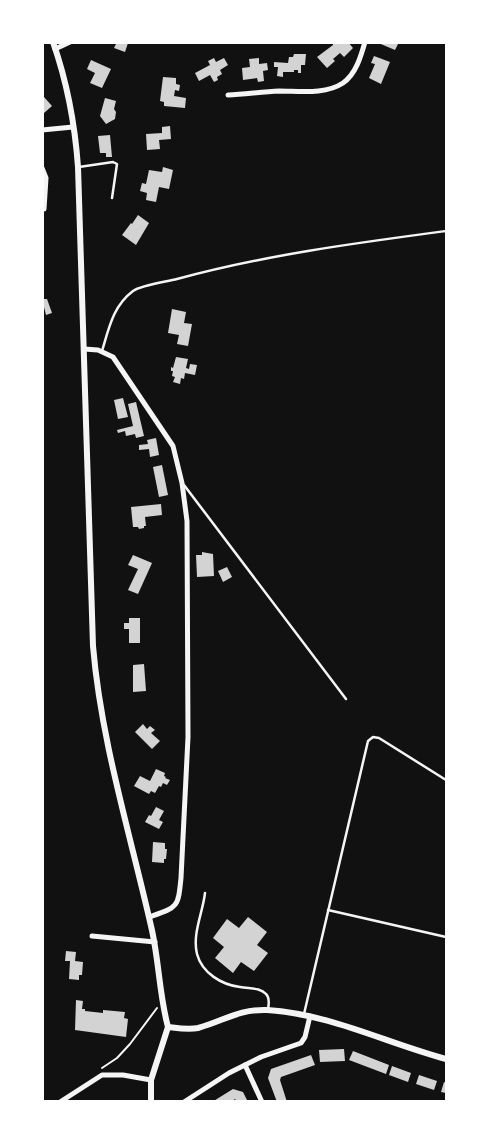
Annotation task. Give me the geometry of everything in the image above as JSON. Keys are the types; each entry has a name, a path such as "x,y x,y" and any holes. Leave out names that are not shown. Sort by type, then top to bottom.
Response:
{"street":[{"path":"70,42 54,46 66,87 78,167 93,646 96,677 110,749 155,942 162,1003 168,1027 151,1080 151,1102"},
{"path":"228,95 324,90 338,85 350,77 365,42"},
{"path":"42,130 73,126"},
{"path":"42,168 46,178 44,209"},
{"path":"84,349 102,351 116,360 173,446 182,483 187,521 188,737 181,878 179,897 175,905 168,910 149,917"},
{"path":"92,936 155,942"},
{"path":"168,1027 196,1028 234,1014 268,1010 345,1024 446,1059"},
{"path":"184,1102 228,1073 262,1057 302,1042 305,1037 306,1016"},
{"path":"244,1066 262,1102"},
{"path":"60,1102 102,1075 123,1075 151,1080"}],"lane":[{"path":"78,167 113,162 117,164 112,198"},
{"path":"102,351 112,317 124,300 135,290 207,270 308,250 446,231"},
{"path":"182,483 346,699"},
{"path":"306,1016 365,747 369,739 373,737 379,738 446,780"},
{"path":"205,892 196,936 196,948 200,961 209,972 222,982 265,993 268,998 268,1010"},
{"path":"328,910 446,936"}],"path":[{"path":"96,1072 117,1058 130,1044 154,1010 162,1003"}],"building":[{"path":"117,42 128,43 125,52 114,48"},
{"path":"333,42 348,42 353,48 344,57 340,53 327,68 317,57 333,45"},
{"path":"376,42 399,42 395,50"},
{"path":"294,54 306,54 305,65 301,65 301,73 298,73 298,70 294,70 294,72 283,72 283,77 277,76 278,67 274,67 274,62 288,63 289,57 293,57"},
{"path":"374,56 390,62 381,84 369,78 375,64 371,63"},
{"path":"214,58 216,62 224,58 228,65 220,70 222,74 217,77 218,80 214,82 210,75 199,81 195,73 210,65 208,61"},
{"path":"259,58 259,64 267,63 268,70 263,71 264,81 258,82 257,78 243,80 242,68 250,67 249,59"},
{"path":"91,60 111,69 102,88 90,83 95,73 87,69"},
{"path":"163,77 176,78 176,84 180,85 179,91 175,90 174,96 186,98 185,108 164,106 164,102 160,101"},
{"path":"44,97 52,106 44,113 42,99"},
{"path":"105,98 116,101 114,109 116,112 115,119 106,124 100,116"},
{"path":"170,126 171,139 159,140 160,149 147,150 146,134 162,133 162,127"},
{"path":"110,135 112,157 106,157 106,153 100,153 98,136"},
{"path":"163,167 173,170 169,189 159,187 156,202 146,200 147,193 140,191 142,183 146,184 149,170 162,172"},
{"path":"138,215 149,223 136,245 122,235"},
{"path":"42,299 47,299 52,313 46,315"},
{"path":"172,309 186,312 184,323 192,324 188,346 177,344 179,335 168,333"},
{"path":"176,357 188,359 186,368 189,369 190,364 197,365 195,375 185,373 184,379 181,378 180,384 173,382 175,377 172,376 173,371 171,371"},
{"path":"123,398 128,417 118,419 114,400"},
{"path":"136,402 144,436 136,438 135,434 126,436 125,431 118,433 117,430 133,426 128,404"},
{"path":"156,438 159,455 150,457 149,449 139,450 139,445 148,444 147,440"},
{"path":"162,465 168,495 159,497 153,467"},
{"path":"161,504 162,515 145,517 146,526 144,528 133,527 131,507"},
{"path":"202,552 213,554 214,576 197,577 196,555 202,555"},
{"path":"133,555 152,563 138,594 128,590 138,569 128,565"},
{"path":"227,567 232,577 223,582 218,571"},
{"path":"129,618 140,618 140,643 129,643 129,629 124,629 124,623 129,623"},
{"path":"144,664 146,691 133,692 133,665"},
{"path":"143,724 147,729 150,726 155,730 151,733 160,741 152,749 135,732"},
{"path":"156,769 165,773 165,778 170,780 167,785 163,783 155,793 151,791 149,794 134,786 140,776 150,781"},
{"path":"156,807 164,811 159,820 163,822 159,829 145,822"},
{"path":"153,842 165,843 165,849 167,849 164,863 152,862"},
{"path":"248,917 267,932 257,945 268,953 254,971 241,962 233,973 215,958 224,947 213,938 227,919 239,928"},
{"path":"66,951 76,952 75,961 83,962 82,975 79,975 79,980 69,979 70,961 65,961"},
{"path":"76,1000 83,1001 82,1009 85,1009 85,1011 103,1013 103,1010 125,1012 124,1018 128,1019 126,1037 75,1030"},
{"path":"344,1049 345,1061 320,1062 319,1050"},
{"path":"353,1051 389,1065 386,1074 349,1060"},
{"path":"311,1055 315,1065 281,1077 280,1080 287,1102 277,1102 268,1078 271,1069"},
{"path":"392,1066 411,1073 408,1082 389,1075"},
{"path":"419,1075 437,1081 434,1090 416,1084"},
{"path":"444,1082 446,1083 446,1093 441,1092"},
{"path":"233,1089 243,1092 248,1102 237,1102 235,1099 231,1102 212,1102"}]}
